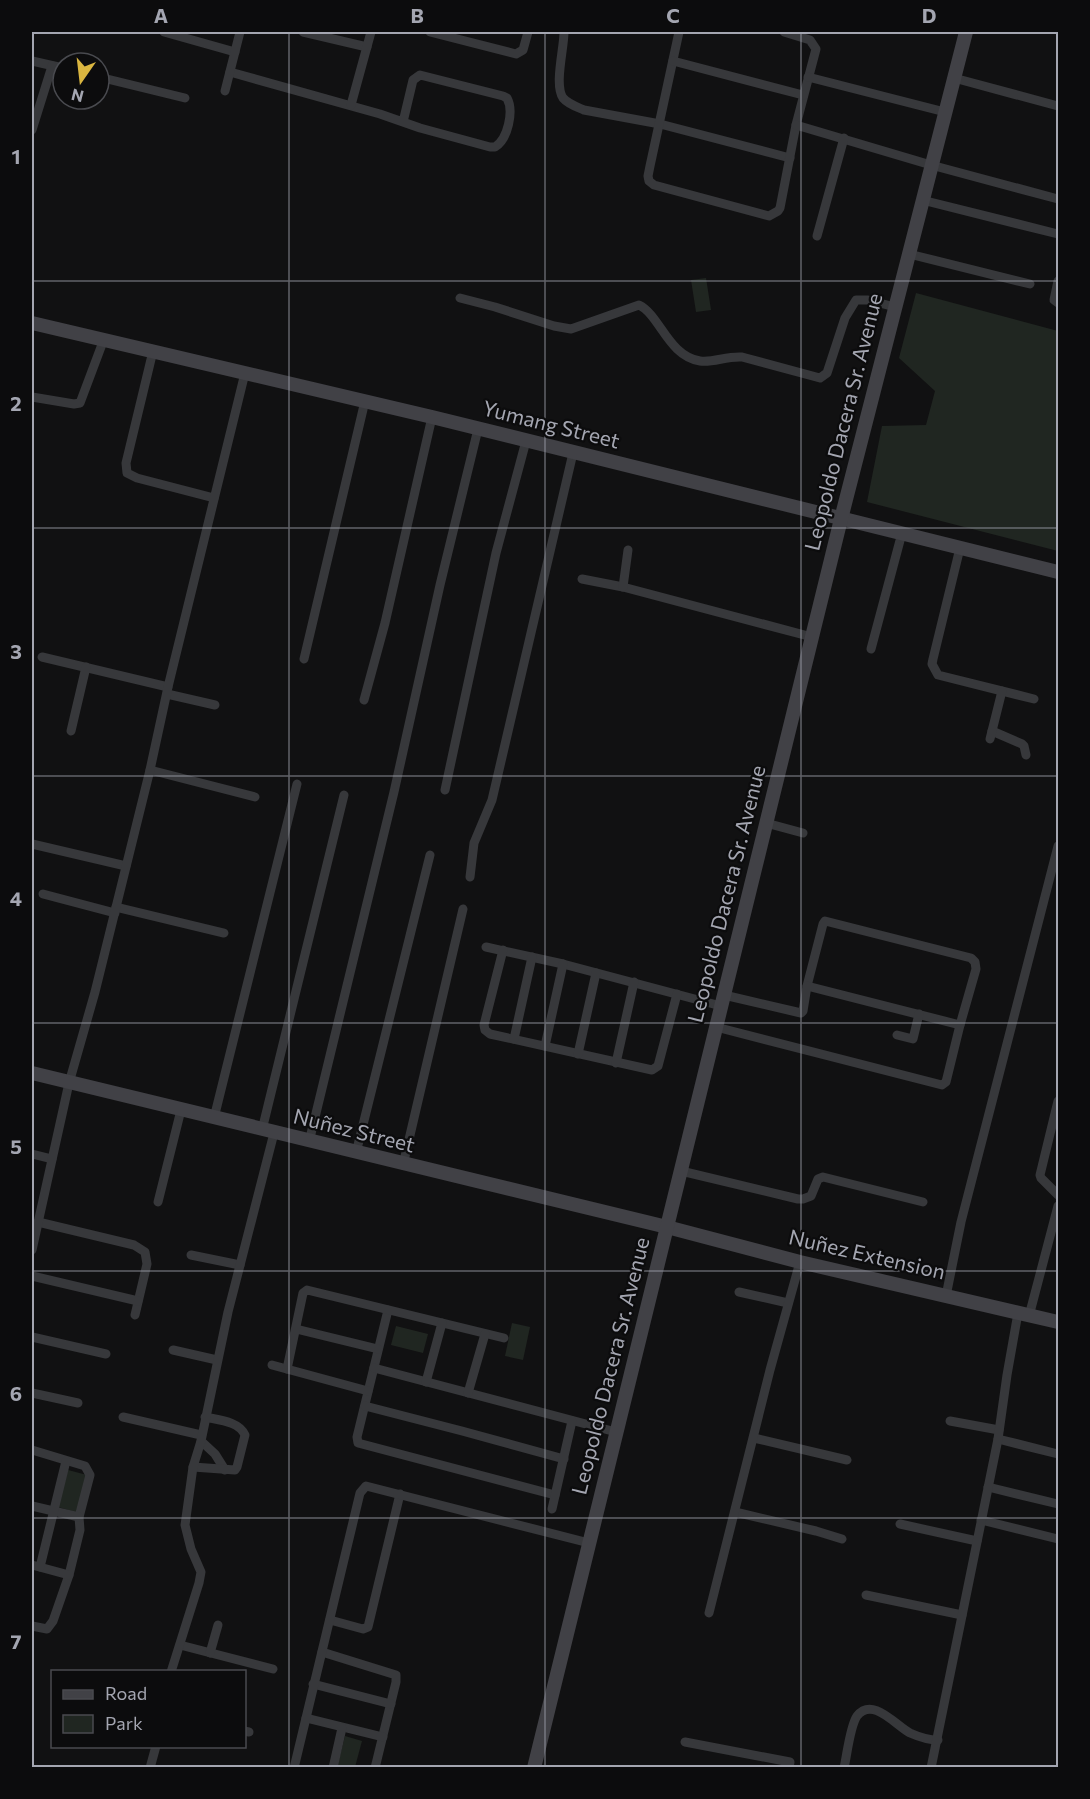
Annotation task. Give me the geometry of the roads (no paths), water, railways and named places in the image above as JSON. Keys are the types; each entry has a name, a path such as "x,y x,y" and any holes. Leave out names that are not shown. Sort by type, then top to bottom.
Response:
{"main road":[{"name":"Leopoldo Dacera Sr. Avenue","path":"534,1767 841,519 966,32"},
{"name":"Yumang Street","path":"32,323 432,417 1059,572"},
{"name":"Nuñez Street","path":"32,1073 403,1165 667,1227"},
{"name":"Nuñez Extension","path":"667,1227 800,1262 1059,1322"}],"street":[{"path":"164,32 235,52"},
{"path":"225,92 240,32"},
{"path":"303,32 367,47"},
{"path":"351,105 371,32"},
{"path":"430,32 516,54 523,50 528,32"},
{"path":"564,32 559,87 564,100 584,110 660,124 790,158"},
{"path":"679,32 648,176 651,183 769,216 778,211 803,95 816,49 814,44 806,38 784,32"},
{"path":"32,61 51,66"},
{"path":"673,61 803,95"},
{"path":"32,130 51,69"},
{"path":"230,72 351,105 420,128 495,147 503,138 511,108 507,98 503,96 420,75 413,80 403,122"},
{"path":"808,77 945,112"},
{"path":"954,78 1059,106"},
{"path":"111,79 185,98"},
{"path":"796,125 931,165 1059,199"},
{"path":"818,236 844,138"},
{"path":"922,200 1059,234"},
{"path":"909,254 1030,284"},
{"path":"1059,281 1054,300 1059,303"},
{"path":"460,298 554,326 571,328 639,305 646,309 664,336 684,355 692,359 709,362 729,356 742,357 820,378 827,373 844,318 856,300 868,300 895,307"},
{"path":"32,397 80,403 104,339"},
{"path":"153,351 126,463 127,473 137,478 214,498"},
{"path":"32,1250 69,1083 116,910 244,373"},
{"path":"304,659 365,401"},
{"path":"364,700 387,612 432,417"},
{"path":"309,1142 392,803 443,573 478,429"},
{"path":"445,790 496,553 526,441"},
{"path":"470,878 474,843 492,800 573,453"},
{"path":"871,649 902,533"},
{"path":"960,548 932,664 938,675 1034,699"},
{"path":"623,587 628,550"},
{"path":"582,579 623,587 812,637"},
{"path":"42,657 215,705"},
{"path":"71,731 86,668"},
{"path":"1002,691 991,735 1022,744 1026,755"},
{"path":"150,770 255,797"},
{"path":"214,1118 297,784"},
{"path":"171,1670 201,1572 191,1550 185,1525 193,1467 344,795"},
{"path":"766,823 802,833"},
{"path":"32,844 126,866"},
{"path":"946,1296 961,1222 1059,846"},
{"path":"356,1153 429,855"},
{"path":"43,894 224,933"},
{"path":"403,1165 463,909"},
{"path":"486,947 563,964 677,994 801,1013 825,921 971,958 976,965 946,1082 942,1084 716,1027"},
{"path":"503,950 484,1025 485,1030 490,1034 648,1070 654,1069 658,1066 677,994"},
{"path":"514,1039 532,957"},
{"path":"545,1046 563,964"},
{"path":"578,1054 596,973"},
{"path":"616,1063 634,982"},
{"path":"807,986 960,1024"},
{"path":"897,1035 913,1039 919,1014"},
{"path":"1059,1101 1040,1175 1059,1195"},
{"path":"158,1202 181,1110"},
{"path":"32,1154 52,1159"},
{"path":"681,1171 798,1199 812,1196 818,1179 823,1177 923,1202"},
{"path":"931,1767 998,1435 1006,1375 1059,1206"},
{"path":"38,1222 134,1245 145,1252 147,1264 135,1315"},
{"path":"191,1255 240,1265"},
{"path":"709,1613 800,1262"},
{"path":"32,1276 138,1301"},
{"path":"286,1369 303,1293 307,1290 504,1338"},
{"path":"739,1292 788,1303"},
{"path":"388,1310 357,1439 360,1444 555,1495"},
{"path":"426,1382 442,1323"},
{"path":"296,1329 378,1349"},
{"path":"468,1393 485,1334"},
{"path":"32,1337 106,1354"},
{"path":"173,1350 217,1360"},
{"path":"272,1365 368,1391"},
{"path":"374,1368 616,1432"},
{"path":"32,1393 78,1403"},
{"path":"365,1407 564,1459"},
{"path":"123,1417 201,1438 225,1470"},
{"path":"193,1467 232,1470 237,1467 245,1433 234,1425 205,1417"},
{"path":"552,1509 572,1420"},
{"path":"950,1421 1059,1454"},
{"path":"754,1438 847,1460"},
{"path":"32,1450 85,1467 90,1472 69,1575 53,1621 51,1626 45,1629 32,1626"},
{"path":"66,1461 54,1510 36,1566 69,1575"},
{"path":"294,1767 362,1489 366,1486 400,1494 589,1543"},
{"path":"988,1487 1059,1504"},
{"path":"330,1620 363,1629 368,1627 400,1494"},
{"path":"32,1506 79,1517"},
{"path":"735,1512 842,1539"},
{"path":"981,1520 1059,1539"},
{"path":"900,1524 977,1541"},
{"path":"866,1595 962,1615"},
{"path":"210,1653 219,1625"},
{"path":"180,1645 273,1669"},
{"path":"322,1652 396,1675 375,1767"},
{"path":"313,1684 391,1704"},
{"path":"844,1767 856,1717 867,1710 884,1713 899,1726 918,1736 938,1740"},
{"path":"306,1718 383,1737"},
{"path":"333,1767 342,1728"},
{"path":"685,1742 790,1762 789,1767"},
{"path":"150,1767 155,1748"}]}
